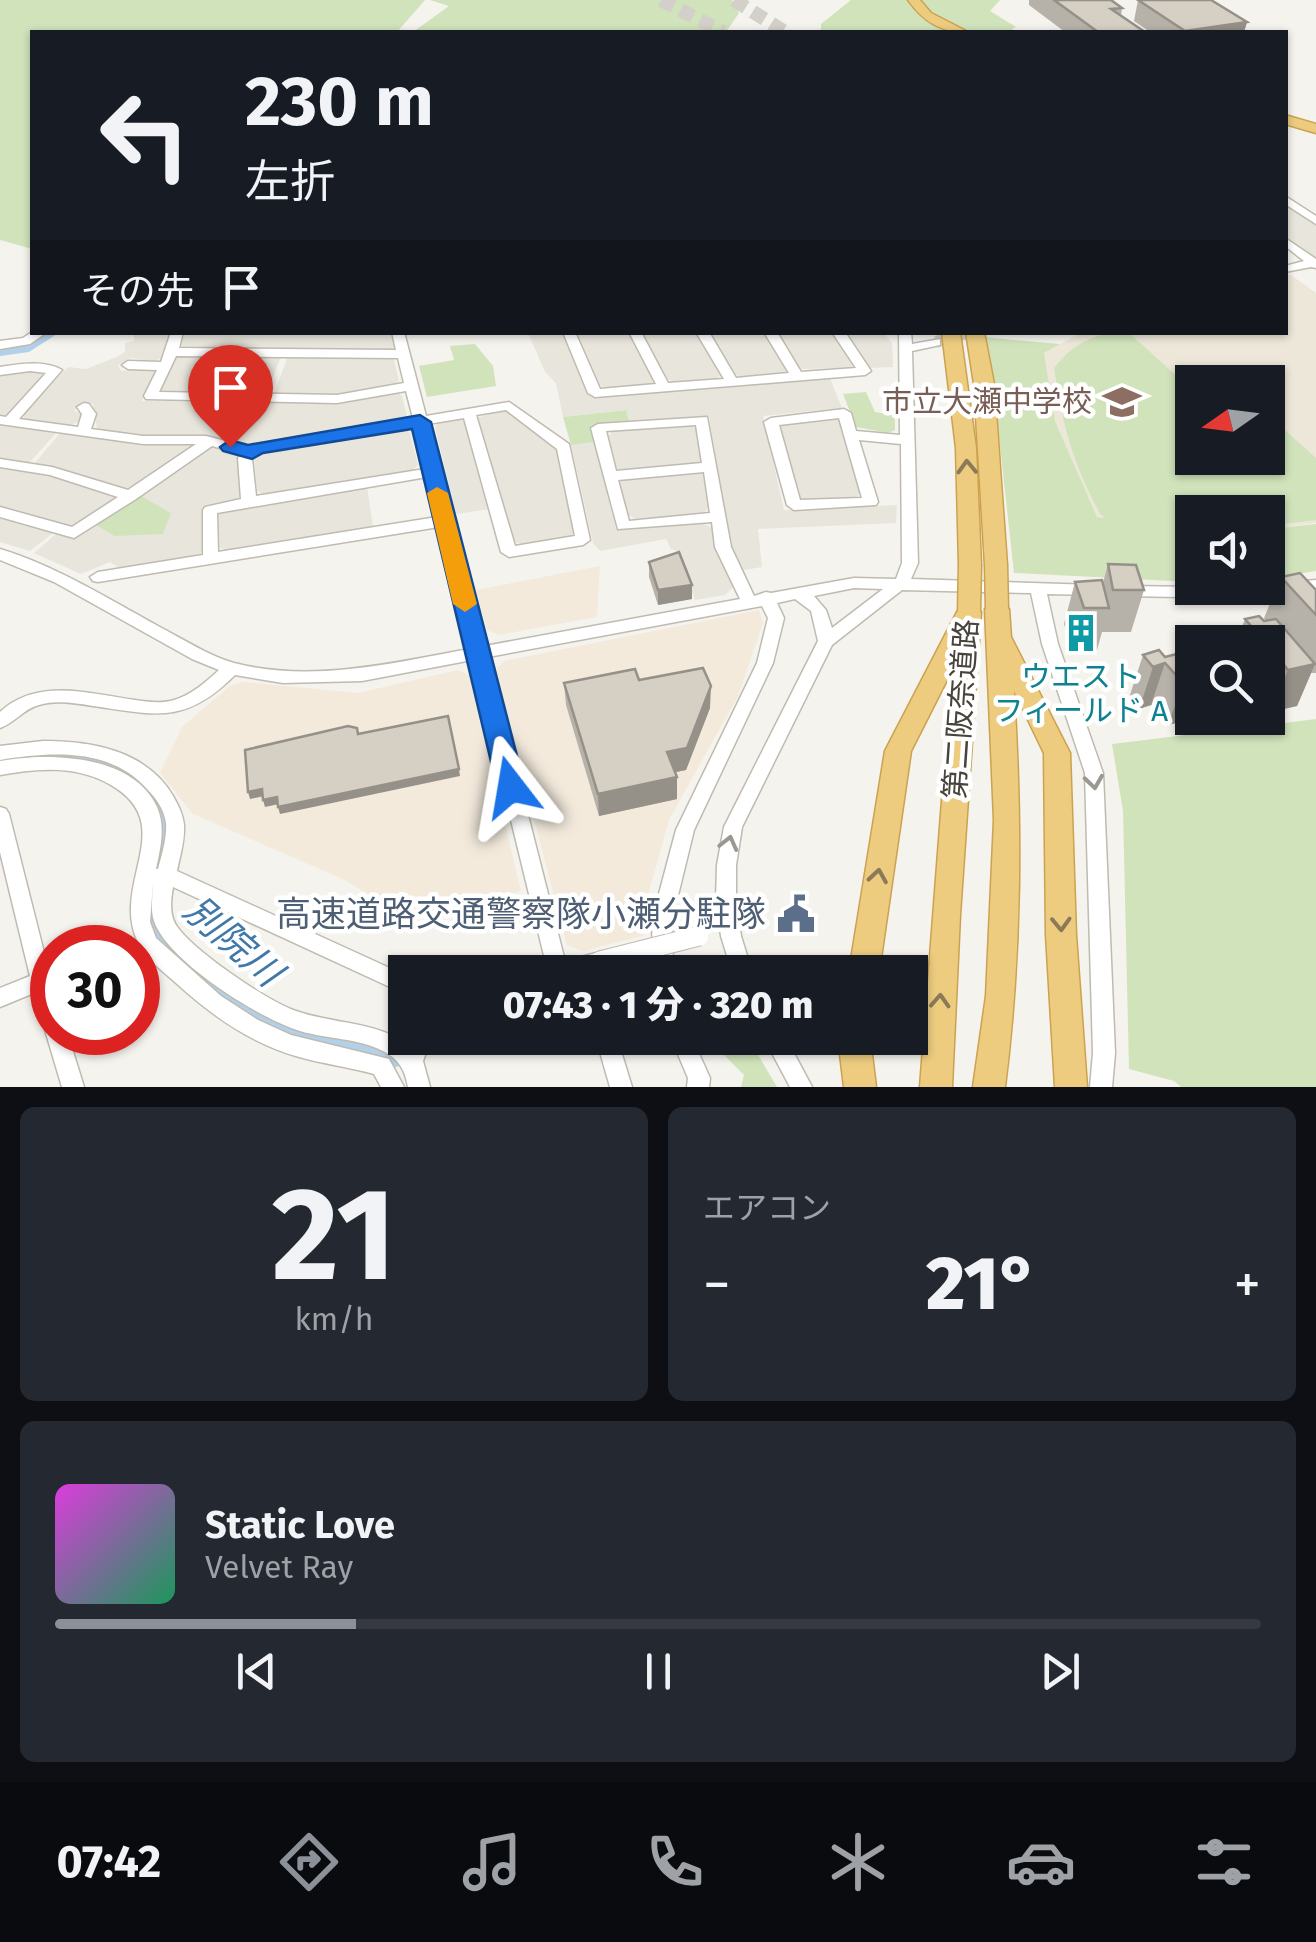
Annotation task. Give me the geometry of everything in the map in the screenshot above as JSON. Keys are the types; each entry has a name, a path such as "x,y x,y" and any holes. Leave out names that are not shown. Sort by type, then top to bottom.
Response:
{"highway":[{"path":"914,0 926,16 956,30"},
{"path":"1288,120 1316,129"},
{"name":"第二阪奈道路","path":"936,1087 945,914 996,565 984,384 976,335"},
{"name":"第二阪奈道路","path":"943,338 966,448 970,565 988,617 1008,820 1001,996 989,1087"},
{"path":"867,955 898,751 988,617 1058,752 1062,935 1071,1087"},
{"path":"856,1055 860,1087"}],"street":[{"path":"1288,201 1316,221"},
{"path":"1288,243 1315,264"},
{"path":"1288,269 1315,264"},
{"path":"0,345 26,342 36,335"},
{"path":"176,335 150,396 337,399 410,386"},
{"path":"399,335 554,955"},
{"path":"570,335 595,392 864,371 840,335"},
{"path":"637,335 664,387"},
{"path":"704,335 730,380"},
{"path":"772,335 796,376"},
{"path":"736,955 727,930 724,860 732,827 826,641 902,582 910,564 904,339 943,338"},
{"path":"128,365 326,350 403,354"},
{"path":"0,371 30,366 56,370 5,421"},
{"path":"249,502 245,458 257,448 509,406 564,446 583,540 509,552 469,413"},
{"path":"84,407 89,414 84,432"},
{"path":"844,413 853,435 871,502 791,502 771,422 844,413"},
{"path":"663,955 662,920 681,844 764,663 776,618 757,598 723,547 702,420 598,428 623,526 717,517"},
{"path":"5,421 143,440 210,441 252,452"},
{"path":"853,435 907,440"},
{"path":"0,512 74,533 210,441"},
{"path":"0,463 52,470 131,496"},
{"path":"610,476 710,467"},
{"path":"211,559 210,510 432,472"},
{"path":"98,577 444,520"},
{"path":"0,554 59,578 198,656 231,668 283,677 345,676 854,583 1230,593 1316,585"},
{"path":"1038,588 1050,644 1094,773 1104,1052 1101,1087"},
{"path":"789,592 809,597 821,610 826,641"},
{"path":"0,722 35,700 54,696 165,708 194,698 231,668"},
{"path":"0,753 47,746 89,750 138,769 152,779 176,821 158,877 140,899 141,933 218,1007 264,1036 381,1066 393,1087"},
{"path":"0,768 36,761 72,764 104,773 134,790 151,814 168,932 236,991 299,1022 382,1040 414,1060"},
{"path":"0,814 30,940"},
{"path":"158,877 388,978"},
{"path":"624,955 727,930"},
{"path":"0,998 30,986"},
{"path":"63,1055 73,1087"},
{"path":"415,1055 418,1087"},
{"path":"613,1055 621,1087"},
{"path":"689,1055 699,1078 698,1087"},
{"path":"784,1055 802,1087"}],"shaded area":[{"path":"1288,205 1316,225 1316,260 1288,239"},
{"name":"市立大瀬中学校","path":"1288,276 1316,293 1316,523 1285,527 1285,495 1175,495 1175,528 1097,517 1055,421 1044,353 1076,335 1288,335"},
{"path":"134,335 170,335 162,358 130,358 118,365 121,371 151,368 156,372 142,401 333,402 396,392 402,396 407,417 401,422 254,445 207,435 145,436 97,429 93,404 81,403 74,411 81,413 81,421 71,425 25,419 23,414 68,367 86,369 119,356 125,352 125,343 134,341"},
{"path":"394,335 397,346 391,350 185,349 180,345 182,337"},
{"path":"529,335 563,335 592,396 829,376 842,408 763,416 784,510 897,505 896,523 758,529 762,567 744,570 730,546 709,416 629,422 625,410 563,417 556,383 545,372"},
{"path":"576,335 631,335 654,379 649,385 599,385"},
{"path":"643,335 697,335 721,375 716,379 668,379"},
{"path":"710,335 765,335 787,369 783,374 733,374"},
{"path":"777,335 833,335 854,364 849,368 800,369"},
{"path":"845,335 886,335 892,343 893,367 870,368"},
{"path":"181,355 281,357 266,394 163,393 159,390 173,359"},
{"path":"288,356 389,356 394,360 399,381 393,386 333,395 274,394"},
{"path":"44,371 47,376 11,413 0,417 0,373"},
{"path":"501,410 511,412 558,451 577,530 570,537 523,545 514,541 477,418"},
{"path":"833,417 841,421 862,493 854,498 804,501 795,497 778,426 784,420"},
{"path":"458,418 465,421 491,509 456,514 435,427 439,422"},
{"path":"0,424 57,432 29,463 0,458"},
{"path":"688,425 697,429 704,460 697,466 622,472 615,468 606,438 613,431"},
{"path":"404,429 410,433 418,465 412,471 266,495 257,491 254,458 264,451"},
{"path":"61,432 138,444 189,442 192,449 138,486 126,488 34,464"},
{"path":"595,442 616,530 702,523 713,528 735,585 725,595 695,600 677,551 671,549 666,539 600,551 593,543 571,445"},
{"path":"217,446 242,456 244,494 204,505 205,550 197,556 121,569 110,562 81,574 34,553 56,534 74,539 96,525 114,536 171,513 141,496"},
{"path":"0,468 50,475 115,495 115,502 80,525 67,527 0,506"},
{"path":"697,470 705,475 710,507 702,514 637,520 627,514 618,483 625,477"},
{"path":"367,487 373,527 228,551 220,548 218,515 225,509"},
{"path":"0,517 53,533 30,551 0,542"},
{"path":"600,566 597,617 499,635 487,630 476,590"},
{"path":"759,610 763,623 738,696 669,820 648,895 643,936 583,951 567,945 495,671 504,661"},
{"path":"458,670 469,675 521,891 404,917 345,880 193,814 160,773 182,727 230,686 243,682 358,693"}],"green space":[{"path":"0,0 425,0 399,30 30,30 30,248 0,240"},
{"path":"430,0 732,0 739,13 727,30 416,30 449,6"},
{"path":"851,0 1000,0 990,11 1016,27 821,30 821,24"},
{"path":"1102,335 1131,335 1175,375 1175,475 1285,475 1285,430 1316,458 1316,520 1285,524 1285,495 1175,495 1175,581 1014,573 992,373 983,337 1060,344 1044,353 1055,421 1097,517 1105,518 1082,476 1065,427 1054,368 1070,352"},
{"path":"475,344 493,366 496,386 427,397 419,366 454,360 450,346"},
{"path":"866,392 875,412 895,415 895,430 888,433 856,427 843,394"},
{"path":"626,410 629,422 592,426 595,442 571,445 563,417"},
{"path":"141,496 171,513 163,534 114,536 96,525"},
{"path":"1316,524 1316,571 1285,576 1285,527"},
{"path":"1316,719 1316,1087 1181,1087 1174,1081 1129,1069 1123,811 1112,744 1185,735 1285,735 1285,723"},
{"path":"724,1055 758,1055 777,1087 741,1087 744,1075"}],"building":[{"path":"1054,0 1111,0 1122,8 1111,9 1142,30 1095,30"},
{"path":"1138,0 1211,0 1247,22 1192,30 1183,30"},
{"path":"679,552 692,585 658,590 649,562"},
{"path":"1108,564 1136,565 1144,590 1113,590"},
{"path":"1300,573 1316,590 1316,615 1285,581 1285,576"},
{"path":"1102,580 1109,608 1084,608 1075,582"},
{"path":"1259,616 1264,621 1276,619 1281,625 1250,625 1245,619"},
{"path":"1285,629 1315,664 1288,670 1285,666"},
{"path":"1159,650 1165,657 1175,654 1175,674 1165,663 1153,667 1143,655"},
{"path":"703,668 711,686 687,748 667,752 677,777 598,794 564,683 635,669 639,680"},
{"path":"448,716 459,769 278,807 277,797 263,800 262,789 248,792 245,750 348,726 357,728 358,734"}],"waterway":[{"name":"別院川","path":"0,349 21,347 43,335"},
{"name":"別院川","path":"0,760 75,755 110,764 141,782 154,794 165,824 150,896 152,923 159,935 218,989 272,1023 287,1030 388,1050"}],"tunnel":[{"path":"661,0 719,30"},
{"path":"734,0 782,30"},
{"path":"936,342 960,335"}],"slow traffic":[{"path":"437,493 465,604"}],"place":[{"name":"市立大瀬中学校","path":"1122,402"},
{"name":"ウエスト フィールド A","path":"1081,633"},
{"name":"高速道路交通警察隊小瀬分駐隊","path":"796,914"}],"route":[{"path":"230,447 252,452 257,448 420,422 511,787"}]}
